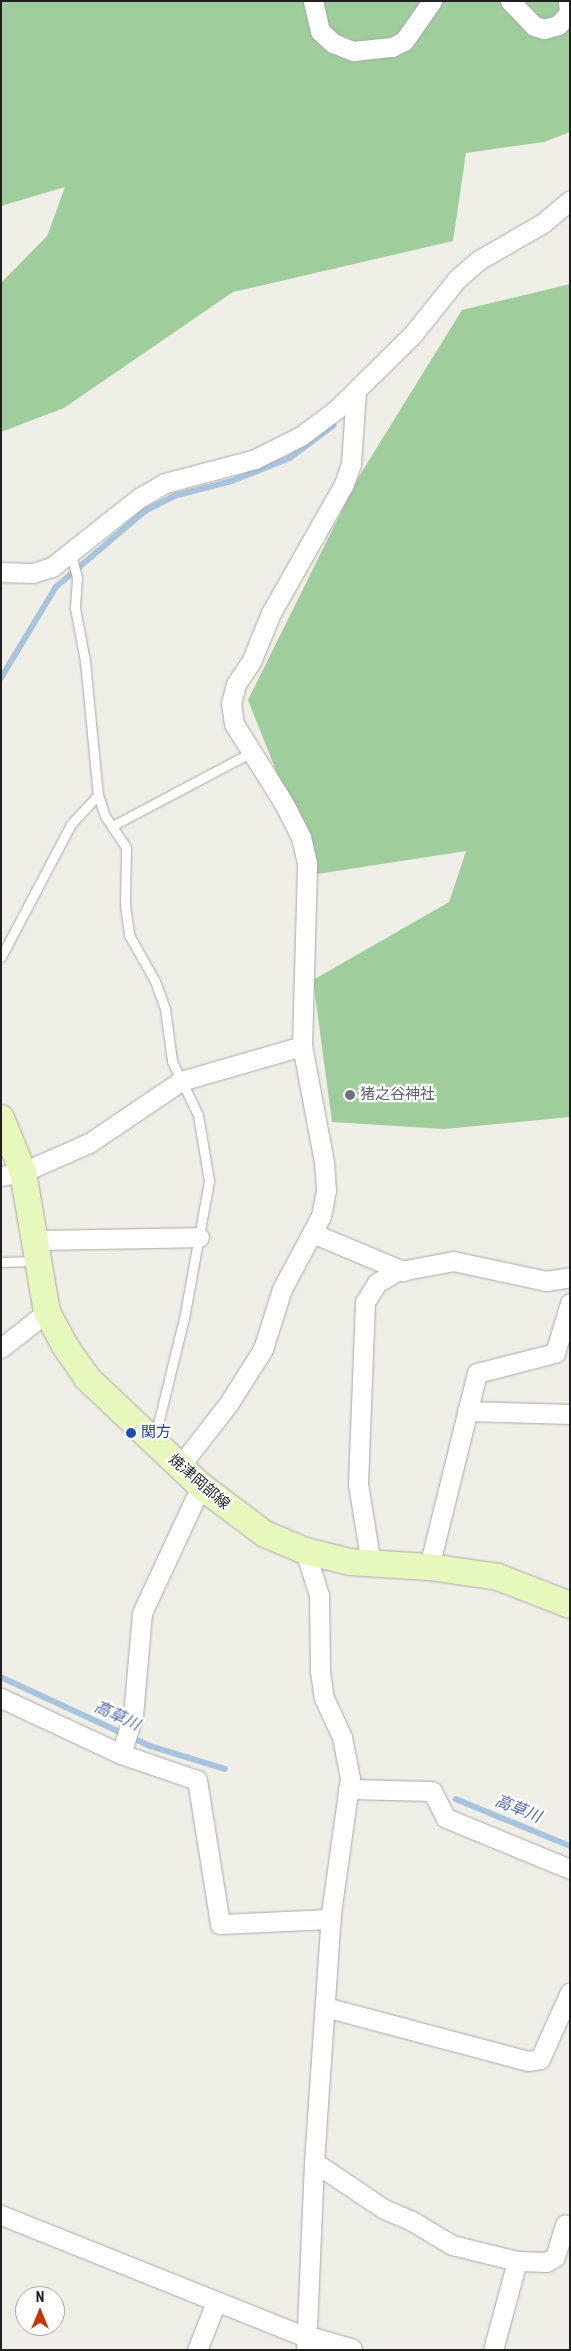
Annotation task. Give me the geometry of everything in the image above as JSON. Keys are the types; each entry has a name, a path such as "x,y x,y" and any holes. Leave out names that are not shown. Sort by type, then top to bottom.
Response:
{"main road":[{"name":"焼津岡部線","path":"1,1118 12,1174 36,1250 47,1312 87,1378 201,1486 265,1534 305,1551 371,1564 429,1567 498,1577 570,1605"}],"street":[{"path":"312,1 320,31 334,43 353,51 392,48 404,41 432,1"},
{"path":"510,1 534,26 544,29 558,25 568,13 568,1"},
{"path":"1,572 33,573 52,567 71,555 139,498 165,483 238,464 280,448 323,420 356,391 413,334 457,279 479,260 542,223 570,200"},
{"path":"180,1466 229,1403 263,1349 282,1289 321,1216 325,1180 302,1046 308,863 300,837 234,724 231,702 236,684 251,662 271,613 344,484 351,464 356,391"},
{"path":"12,1174 88,1143 181,1081 302,1046"},
{"path":"312,1233 403,1271"},
{"path":"36,1250 199,1237"},
{"path":"371,1564 358,1484 365,1302 377,1283 403,1271 453,1261 546,1281 570,1277"},
{"path":"429,1567 477,1373 555,1353 570,1303"},
{"path":"1,1348 47,1312"},
{"path":"467,1411 570,1414"},
{"path":"123,1748 130,1723 142,1613 201,1486"},
{"path":"305,1551 319,1595 320,1671 324,1698 348,1758 348,1789 331,1919 314,2162 306,2343"},
{"path":"1,1698 121,1754 196,1780 220,1924 331,1919"},
{"path":"348,1789 432,1791 446,1818 570,1869"},
{"path":"325,2006 528,2061 540,2060 570,1992"},
{"path":"314,2162 384,2210 412,2222 452,2245 517,2261 546,2262 555,2257 565,2224"},
{"path":"1,2215 216,2302 306,2343 352,2350"},
{"path":"493,2350 517,2261"},
{"path":"197,2350 216,2302"}],"lane":[{"path":"71,555 77,578 75,608 85,661 98,795 105,816 114,825 126,847 125,905 129,936 158,990 165,1008 172,1062 198,1115 207,1158 209,1181 184,1318 154,1441"},
{"path":"114,825 252,752"},
{"path":"1,957 71,824 98,795"},
{"path":"1,1262 36,1250"}],"green space":[{"path":"1,1 570,1 570,132 544,142 466,153 453,241 233,292 64,408 1,432 1,283 47,236 65,187 1,206"},
{"path":"570,284 570,1117 444,1129 332,1122 313,980 449,902 466,851 317,874 248,700 358,478 462,310"}],"waterway":[{"path":"1,678 56,587 145,511 174,496 232,481 290,458 333,426"},
{"name":"高草川","path":"1,1677 150,1746 225,1769"},
{"name":"高草川","path":"456,1799 570,1846"}],"place":[{"name":"猪之谷神社","path":"350,1095"},
{"name":"関方","path":"131,1433"}]}
